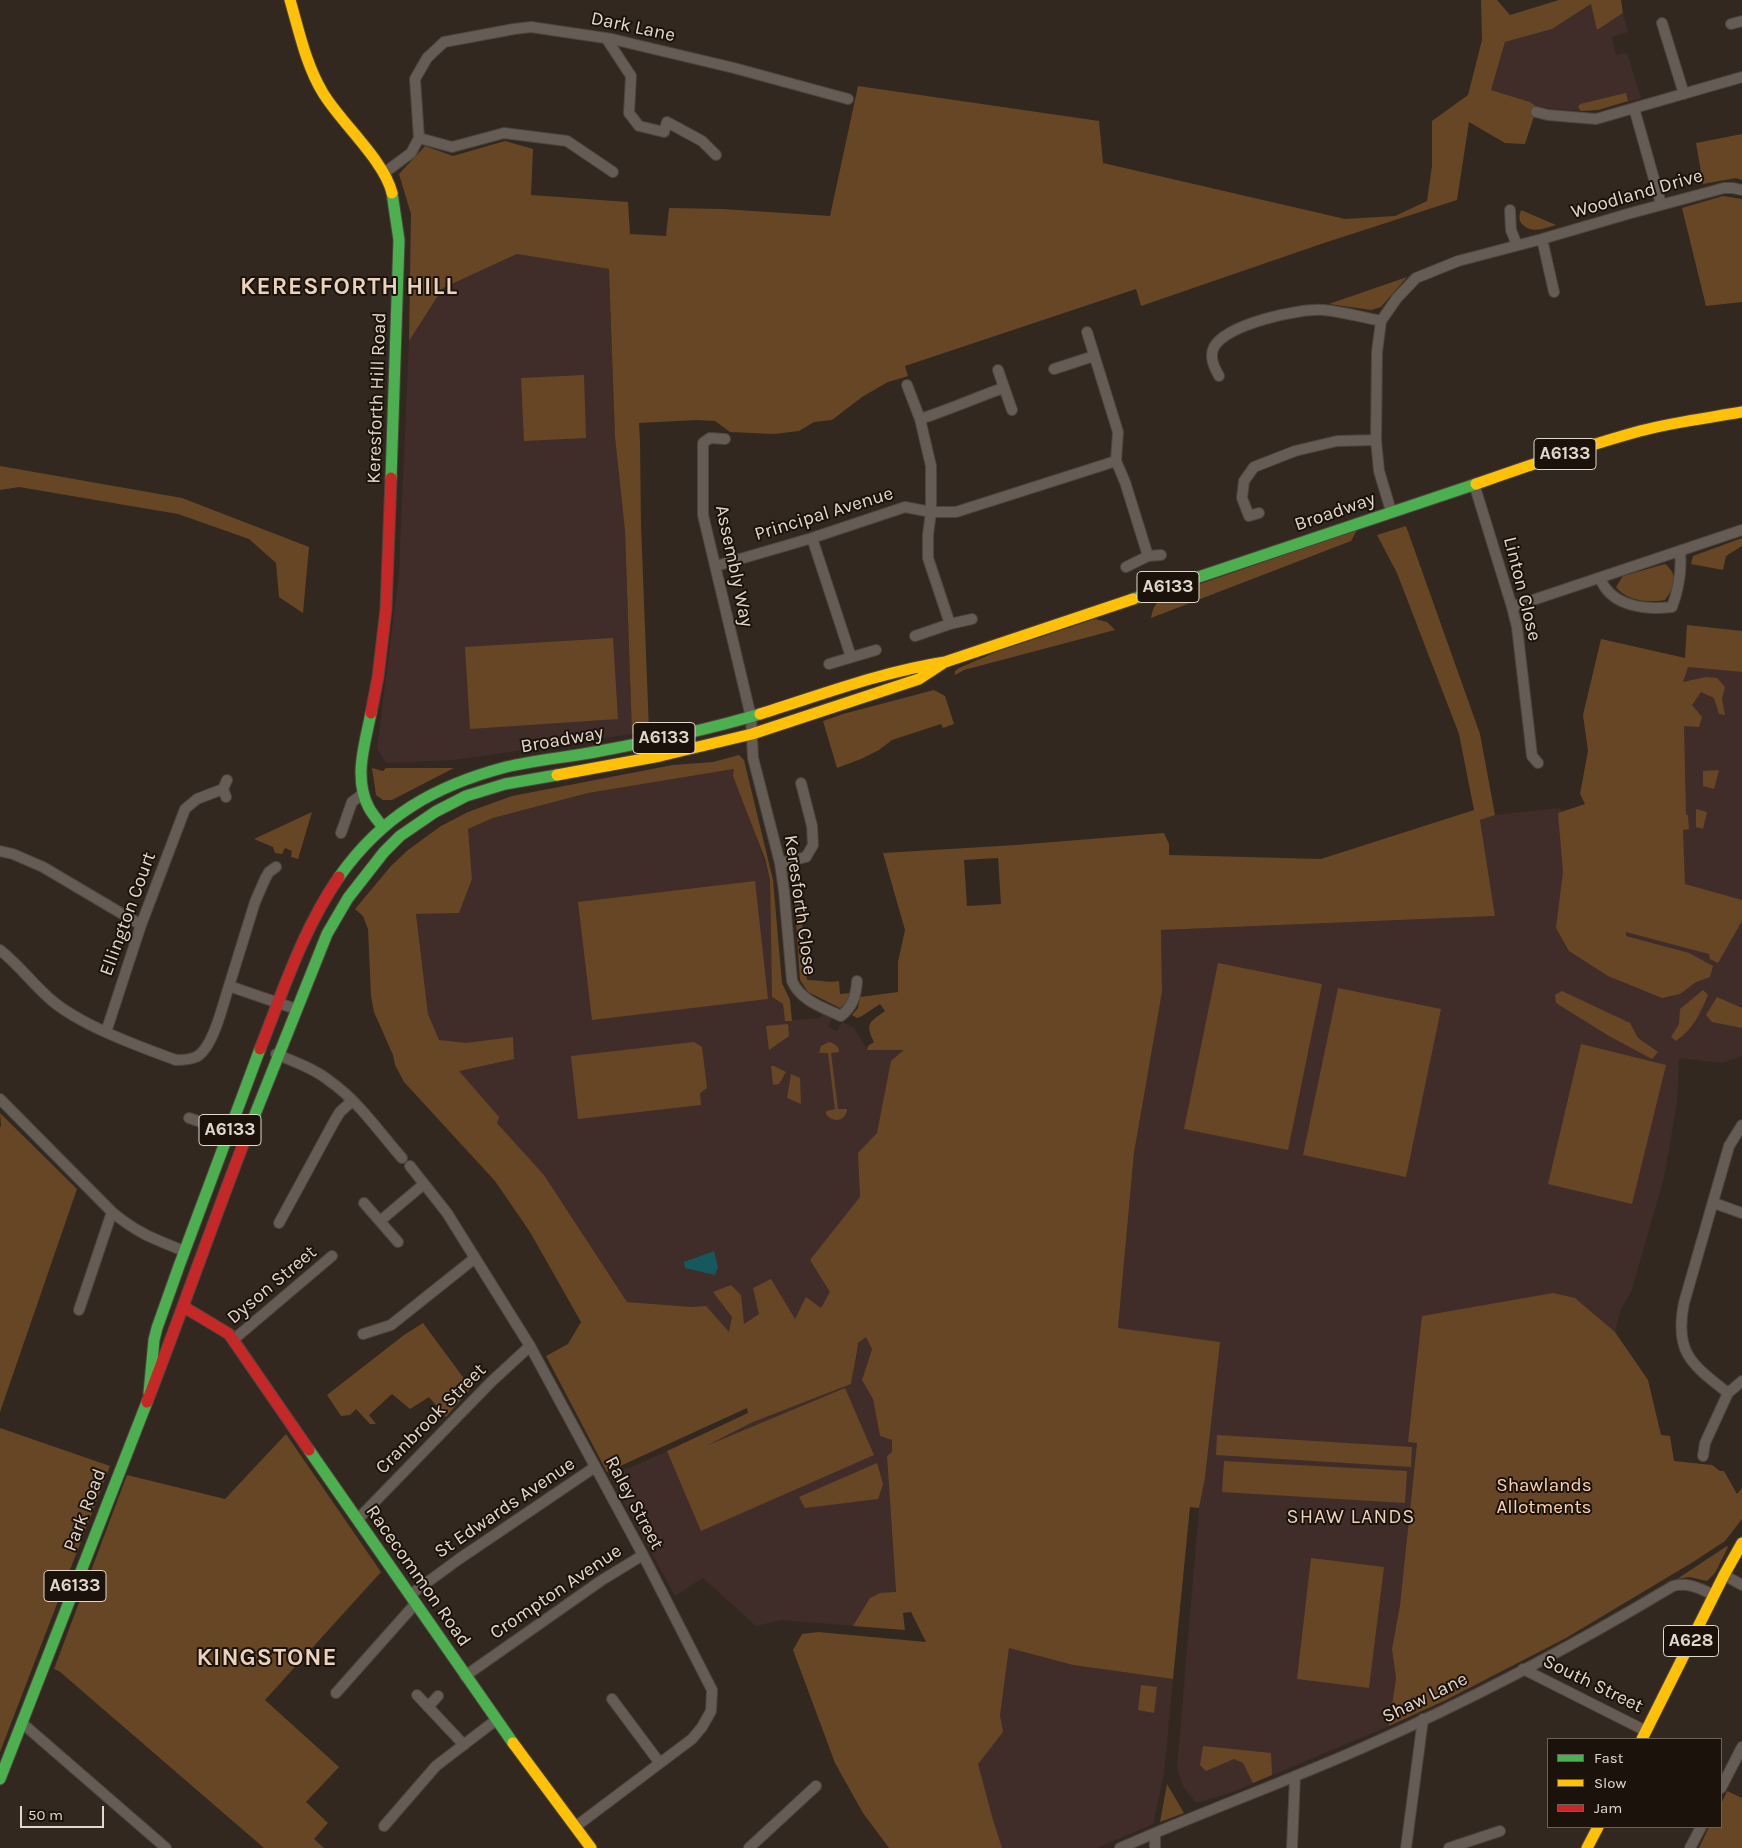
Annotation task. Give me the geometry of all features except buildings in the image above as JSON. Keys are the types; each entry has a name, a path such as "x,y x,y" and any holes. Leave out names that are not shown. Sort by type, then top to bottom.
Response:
{"main road":[{"name":"Keresforth Hill Road","path":"290,0 309,65 323,94 384,173 392,190 395,207 399,240 398,301 386,609 378,677 360,771 364,793 370,810 398,838"},
{"name":"Broadway","path":"386,824 429,797 455,784 482,774 508,767 689,733 751,716 915,665 945,662 1582,448 1680,422 1742,412"},
{"name":"Broadway","path":"398,838 435,812 466,796 505,784 660,756 752,734 919,679 945,662"},
{"name":"A6133","path":"183,1255 279,1002 324,898 361,848 386,824"},
{"name":"A6133","path":"198,1262 323,943 337,916 364,877 398,838"},
{"path":"183,1255 198,1262"},
{"name":"Park Road","path":"149,1393 154,1340 183,1255"},
{"name":"Park Road","path":"0,1779 182,1311 198,1262"},
{"name":"Racecommon Road","path":"166,1304 205,1318 229,1334 234,1340 496,1720 591,1848"},
{"name":"A628","path":"1644,1735 1724,1575 1742,1544"},
{"path":"1588,1848 1598,1828"}],"street":[{"path":"1731,24 1742,21"},
{"path":"1662,23 1684,94"},
{"name":"Dark Lane","path":"419,138 414,79 427,58 444,42 531,27 606,38 729,67 848,100"},
{"path":"606,38 631,76 629,113 639,126 664,132 667,122 702,141 716,155"},
{"path":"1536,112 1548,115 1596,119 1742,77"},
{"path":"1634,108 1661,204"},
{"path":"384,173 411,153 419,138 452,147 504,133 567,141 613,172"},
{"name":"Woodland Drive","path":"1391,511 1379,471 1376,440 1377,352 1381,321 1397,298 1416,278 1458,260 1542,239 1661,204 1724,188 1742,190"},
{"path":"1510,210 1511,230 1517,245"},
{"path":"1542,239 1554,292"},
{"path":"1219,376 1212,360 1214,347 1234,330 1278,314 1322,310 1381,321"},
{"path":"1087,332 1118,432 1116,462 1125,482 1148,556"},
{"path":"1054,370 1094,356"},
{"path":"998,370 1012,410"},
{"path":"907,385 920,419 931,466 928,558 950,624"},
{"path":"920,419 1003,388"},
{"name":"Assembly Way","path":"725,439 710,438 703,443 702,514 716,566 744,696 751,716"},
{"path":"1259,513 1249,516 1242,498 1244,481 1254,467 1295,451 1329,443 1376,440"},
{"name":"Principal Avenue","path":"716,566 812,538 905,506 931,512 956,512 1116,462"},
{"name":"Linton Close","path":"1474,484 1517,627 1532,756 1538,763"},
{"path":"1512,607 1742,530"},
{"path":"812,538 851,657"},
{"path":"1600,578 1603,587 1632,606 1656,609 1672,607 1679,587 1682,566 1680,552"},
{"path":"1126,567 1148,556 1161,555"},
{"path":"915,636 972,619"},
{"path":"829,664 876,650"},
{"path":"751,716 752,734"},
{"name":"Keresforth Close","path":"752,734 754,758 780,863 792,981 802,997 841,1016 850,1008 853,1002 857,981"},
{"path":"780,863 806,857 813,845 812,826 801,783"},
{"name":"Ellington Court","path":"106,1032 140,925 185,809 197,799 225,789"},
{"path":"341,833 352,802 364,793"},
{"path":"0,851 13,854 43,867 140,925"},
{"path":"0,950 50,999 69,1013 106,1032 176,1060 186,1060 196,1057 204,1051 210,1042 255,902 269,872 276,868"},
{"path":"229,986 296,1008"},
{"path":"261,1048 320,1074 332,1082 352,1101 402,1158"},
{"path":"0,1099 112,1212 131,1227 152,1239 167,1252 183,1255"},
{"path":"279,1223 335,1120 340,1112 352,1101"},
{"path":"189,1118 230,1131"},
{"path":"1728,1393 1703,1374 1692,1362 1685,1351 1681,1328 1684,1302 1729,1146 1742,1125"},
{"name":"Raley Street","path":"410,1166 447,1213 530,1346 643,1555 712,1690 711,1711 702,1727 692,1739 575,1827"},
{"path":"380,1221 424,1184"},
{"path":"278,1202 288,1208"},
{"path":"364,1203 398,1242"},
{"path":"1714,1203 1742,1214"},
{"path":"78,1310 112,1212"},
{"name":"Dyson Street","path":"234,1340 332,1256"},
{"path":"363,1334 391,1326 475,1258"},
{"name":"Cranbrook Street","path":"358,1519 491,1382 530,1346"},
{"path":"1703,1456 1700,1442 1728,1393 1742,1381"},
{"name":"St Edwards Avenue","path":"336,1693 413,1599 468,1554 595,1467"},
{"name":"Crompton Avenue","path":"466,1676 602,1580 643,1555"},
{"path":"1724,1575 1742,1585"},
{"name":"Shaw Lane","path":"1120,1848 1295,1776 1423,1720 1590,1634 1673,1586 1684,1583 1714,1595"},
{"name":"South Street","path":"1523,1669 1644,1735"},
{"path":"417,1695 464,1745"},
{"path":"428,1707 438,1696"},
{"path":"612,1699 659,1762"},
{"path":"384,1826 436,1766 496,1720"},
{"path":"1406,1848 1423,1720"},
{"path":"22,1723 166,1848"},
{"path":"1722,1786 1742,1747"},
{"path":"1292,1848 1295,1776"},
{"path":"748,1848 816,1786"},
{"path":"1690,1848 1700,1828"},
{"path":"1449,1848 1500,1831"},
{"path":"1155,1833 1155,1848"}],"shaded area":[{"path":"1592,4 1597,29 1623,13 1628,32 1612,37 1616,55 1627,53 1641,98 1598,110 1581,111 1537,107 1530,102 1491,90 1505,42 1552,29"},
{"path":"518,254 609,269 615,437 625,531 632,734 454,760 386,763 377,748 399,574 409,341 443,288"},
{"path":"1688,667 1742,672 1742,1056 1723,1063 1679,1058 1677,1102 1664,1178 1631,1292 1621,1309 1615,1332 1575,1298 1408,1442 1417,1443 1400,1605 1392,1649 1396,1677 1389,1726 1230,1793 1196,1803 1183,1786 1177,1769 1199,1508 1205,1478 1219,1342 1118,1329 1134,1153 1162,992 1161,930 1495,916 1480,820 1495,815 1559,808 1577,822"},
{"path":"735,769 770,880 772,997 783,1004 785,1021 820,1018 823,1014 832,1018 828,1027 837,1031 842,1022 854,1028 867,1049 905,1050 880,1290 777,1393 692,1307 627,1302 544,1175 436,1055 428,1014 416,914 459,913 472,879 467,829 493,818 588,793"},
{"path":"866,1337 872,1349 862,1380 873,1399 880,1436 892,1440 892,1452 887,1456 896,1593 905,1630 781,1620 756,1626 703,1578 675,1596 610,1476 686,1443 698,1450 753,1422 851,1384 853,1368 857,1358 858,1343"},
{"path":"834,1634 1003,1692 1009,1648 1073,1665 1173,1679 1164,1773 1153,1824 1097,1848 1002,1848"}],"green space":[{"path":"1481,0 1497,0 1510,15 1559,0 1621,0 1623,13 1597,30 1591,4 1552,29 1505,42 1491,90 1530,102 1537,107 1525,144 1505,143 1469,122 1457,200 1324,243 1141,306 1136,289 905,366 908,376 888,382 862,397 832,420 814,422 799,431 774,434 730,432 715,421 697,420 639,423 649,731 632,734 625,531 615,437 609,269 517,254 443,288 409,341 411,214 399,174 425,146 453,156 505,141 533,149 531,195 628,202 630,234 666,236 669,208 722,209 830,216 858,86 1099,121 1103,163 1345,219 1395,216 1427,201 1432,166 1432,121 1468,95 1482,40"},
{"path":"1626,93 1628,101 1598,110 1581,111 1578,107 1580,104"},
{"path":"1742,134 1742,180 1736,178 1703,184 1696,143"},
{"path":"1723,196 1742,199 1742,302 1706,306 1682,208"},
{"path":"1521,210 1556,225 1539,230 1527,228 1520,220"},
{"path":"1407,277 1381,307 1371,310 1329,304"},
{"path":"584,375 586,438 524,441 521,378"},
{"path":"0,466 182,498 309,547 303,613 279,597 276,563 249,539 178,514 19,487 0,490"},
{"path":"1406,526 1480,734 1495,815 1480,820 1495,916 1161,930 1162,992 1134,1153 1118,1328 1220,1342 1205,1478 1199,1508 1190,1507 1173,1679 1073,1665 1009,1648 1000,1715 1003,1732 978,1764 1002,1848 889,1848 863,1813 835,1763 793,1650 802,1634 818,1632 926,1642 911,1612 903,1613 905,1630 853,1626 870,1598 880,1593 896,1592 887,1456 892,1452 892,1440 880,1436 873,1399 862,1380 872,1349 866,1337 858,1343 851,1384 753,1422 706,1446 845,1388 874,1455 701,1531 667,1451 748,1413 747,1408 607,1472 546,1356 568,1344 581,1322 530,1232 495,1181 404,1082 395,1065 393,1055 374,1012 371,996 368,929 363,916 355,909 391,866 408,850 441,826 468,812 512,796 673,765 713,762 739,755 744,760 773,880 782,983 790,1000 792,1021 785,1021 783,1004 772,997 770,880 765,859 733,776 734,769 588,793 493,818 468,829 472,879 459,913 416,914 428,1014 439,1040 466,1043 513,1037 514,1059 459,1071 499,1117 497,1123 544,1175 627,1302 692,1307 706,1306 729,1332 732,1317 713,1292 731,1285 741,1295 744,1324 759,1314 753,1288 771,1279 795,1319 806,1297 821,1308 830,1292 810,1260 860,1197 858,1153 877,1133 891,1061 904,1050 867,1050 868,1046 874,1042 869,1027 870,1024 885,1011 880,1004 857,1018 852,1015 858,1008 860,997 898,992 898,962 905,930 883,853 1164,833 1169,844 1169,855 1321,859 1474,810 1459,734 1397,573 1377,535","holes":["998,858 1001,904 967,906 964,860"]},
{"path":"1357,530 1351,541 1151,618 1155,605 1165,596"},
{"path":"1742,538 1742,546 1726,556 1723,570 1691,564 1693,556"},
{"path":"1665,564 1672,572 1674,581 1665,600 1638,600 1620,592 1616,587 1623,576"},
{"path":"1095,619 1107,622 1115,630 964,670 955,675 955,671 959,668 996,652"},
{"path":"1687,625 1742,631 1742,672 1688,667 1683,682 1706,677 1717,678 1725,687 1722,699 1725,715 1719,714 1714,698 1701,692 1692,705 1702,717 1699,727 1684,726 1686,815 1688,815 1689,829 1683,830 1685,884 1742,900 1742,921 1718,963 1710,959 1709,954 1626,932 1626,936 1689,953 1713,966 1710,977 1696,982 1680,994 1662,998 1608,976 1569,951 1556,928 1563,872 1558,813 1585,804 1580,794 1588,751 1583,715 1601,639 1685,658"},
{"path":"613,638 618,719 470,729 465,647"},
{"path":"934,690 945,696 954,724 943,728 941,724 892,740 879,750 837,768 823,721"},
{"path":"372,768 383,771 386,768 454,768 392,800 383,800 376,795"},
{"path":"1719,770 1714,789 1703,786 1703,771"},
{"path":"1696,809 1707,812 1703,829 1696,827"},
{"path":"312,812 298,859 291,857 292,851 285,848 282,854 275,853 273,847 254,839"},
{"path":"798,875 807,980 839,981 840,994 851,993 850,1000 840,1008 808,992 800,980 793,876"},
{"path":"755,881 768,999 592,1020 578,902"},
{"path":"1218,963 1322,984 1288,1150 1184,1129"},
{"path":"1338,988 1441,1009 1406,1177 1303,1155"},
{"path":"1703,990 1708,995 1699,1015 1687,1031 1676,1041 1671,1037 1679,1024 1680,1009"},
{"path":"1562,991 1630,1023 1638,1038 1658,1052 1652,1059 1609,1036 1556,1003 1555,995"},
{"path":"1717,997 1742,1008 1742,1028 1712,1022 1706,1015"},
{"path":"788,1024 789,1036 769,1050 766,1026"},
{"path":"694,1042 702,1047 707,1088 700,1093 701,1105 578,1119 571,1056"},
{"path":"829,1042 836,1045 839,1050 839,1052 831,1053 838,1109 847,1109 844,1117 838,1120 832,1119 826,1114 826,1111 835,1109 828,1053 819,1053 821,1046"},
{"path":"1581,1044 1666,1065 1632,1204 1548,1184"},
{"path":"771,1066 786,1072 779,1084 773,1085"},
{"path":"791,1074 800,1078 801,1104 787,1098"},
{"path":"0,1113 77,1189 0,1412 1,1125"},
{"name":"Shawlands Allotments","path":"1553,1293 1575,1298 1615,1332 1648,1380 1661,1435 1670,1436 1674,1461 1712,1465 1720,1471 1724,1471 1737,1494 1742,1488 1742,1519 1725,1541 1566,1638 1446,1700 1389,1726 1396,1678 1392,1649 1400,1605 1417,1443 1408,1442 1422,1316"},
{"path":"423,1323 471,1388 446,1417 429,1397 410,1409 392,1394 369,1415 376,1424 370,1424 356,1409 350,1415 341,1416 327,1395 404,1335"},
{"path":"0,1428 110,1466 0,1752"},
{"path":"286,1434 381,1572 265,1700 339,1767 306,1802 328,1823 314,1839 324,1848 264,1848 59,1671 54,1669 127,1475 225,1499"},
{"path":"1217,1435 1412,1447 1411,1467 1216,1455"},
{"path":"1224,1461 1407,1471 1405,1503 1222,1492"},
{"path":"877,1463 883,1484 878,1499 805,1508 799,1497"},
{"path":"1727,1546 1715,1573 1707,1581 1689,1577 1677,1579"},
{"path":"1311,1558 1384,1567 1369,1688 1297,1679"},
{"path":"1141,1685 1157,1687 1154,1713 1138,1710"},
{"path":"1203,1746 1271,1753 1272,1775 1253,1783 1243,1763 1234,1759 1206,1771 1200,1765"},
{"path":"1167,1784 1184,1813 1160,1822"},
{"path":"1727,1791 1742,1798 1742,1848 1699,1848 1709,1828 1722,1828 1722,1802"}],"water":[{"path":"714,1251 718,1267 715,1275 685,1268 684,1262"}],"traffic: fast":[{"path":"391,478 399,240 392,193"},
{"path":"1133,599 1476,484"},
{"path":"371,713 362,761 362,785 364,797 369,808 383,827"},
{"path":"339,877 373,837 392,820 433,794 456,784 506,767 660,739 760,714"},
{"path":"246,1137 327,934 348,898 384,852 400,836 435,812 466,796 505,784 557,775"},
{"path":"149,1393 154,1340 157,1328 260,1049"},
{"path":"0,1779 147,1402"},
{"path":"309,1450 513,1743"}],"traffic: slow":[{"path":"290,0 304,48 317,82 331,105 380,168 392,193"},
{"path":"1476,484 1578,449 1640,431 1742,412"},
{"path":"760,714 874,678 945,662 1133,599"},
{"path":"557,775 660,756 752,734 919,679 942,664"},
{"path":"1642,1738 1742,1543"},
{"path":"513,1743 591,1848"},
{"path":"1587,1848 1597,1828"}],"traffic: jam":[{"path":"371,713 378,677 386,609 391,478"},
{"path":"260,1049 304,939 339,877"},
{"path":"147,1402 246,1137"},
{"path":"184,1307 229,1334 309,1450"}],"district":[{"name":"KERESFORTH HILL","path":"349,287"},
{"name":"SHAW LANDS","path":"1351,1517"},
{"name":"KINGSTONE","path":"267,1658"}]}
